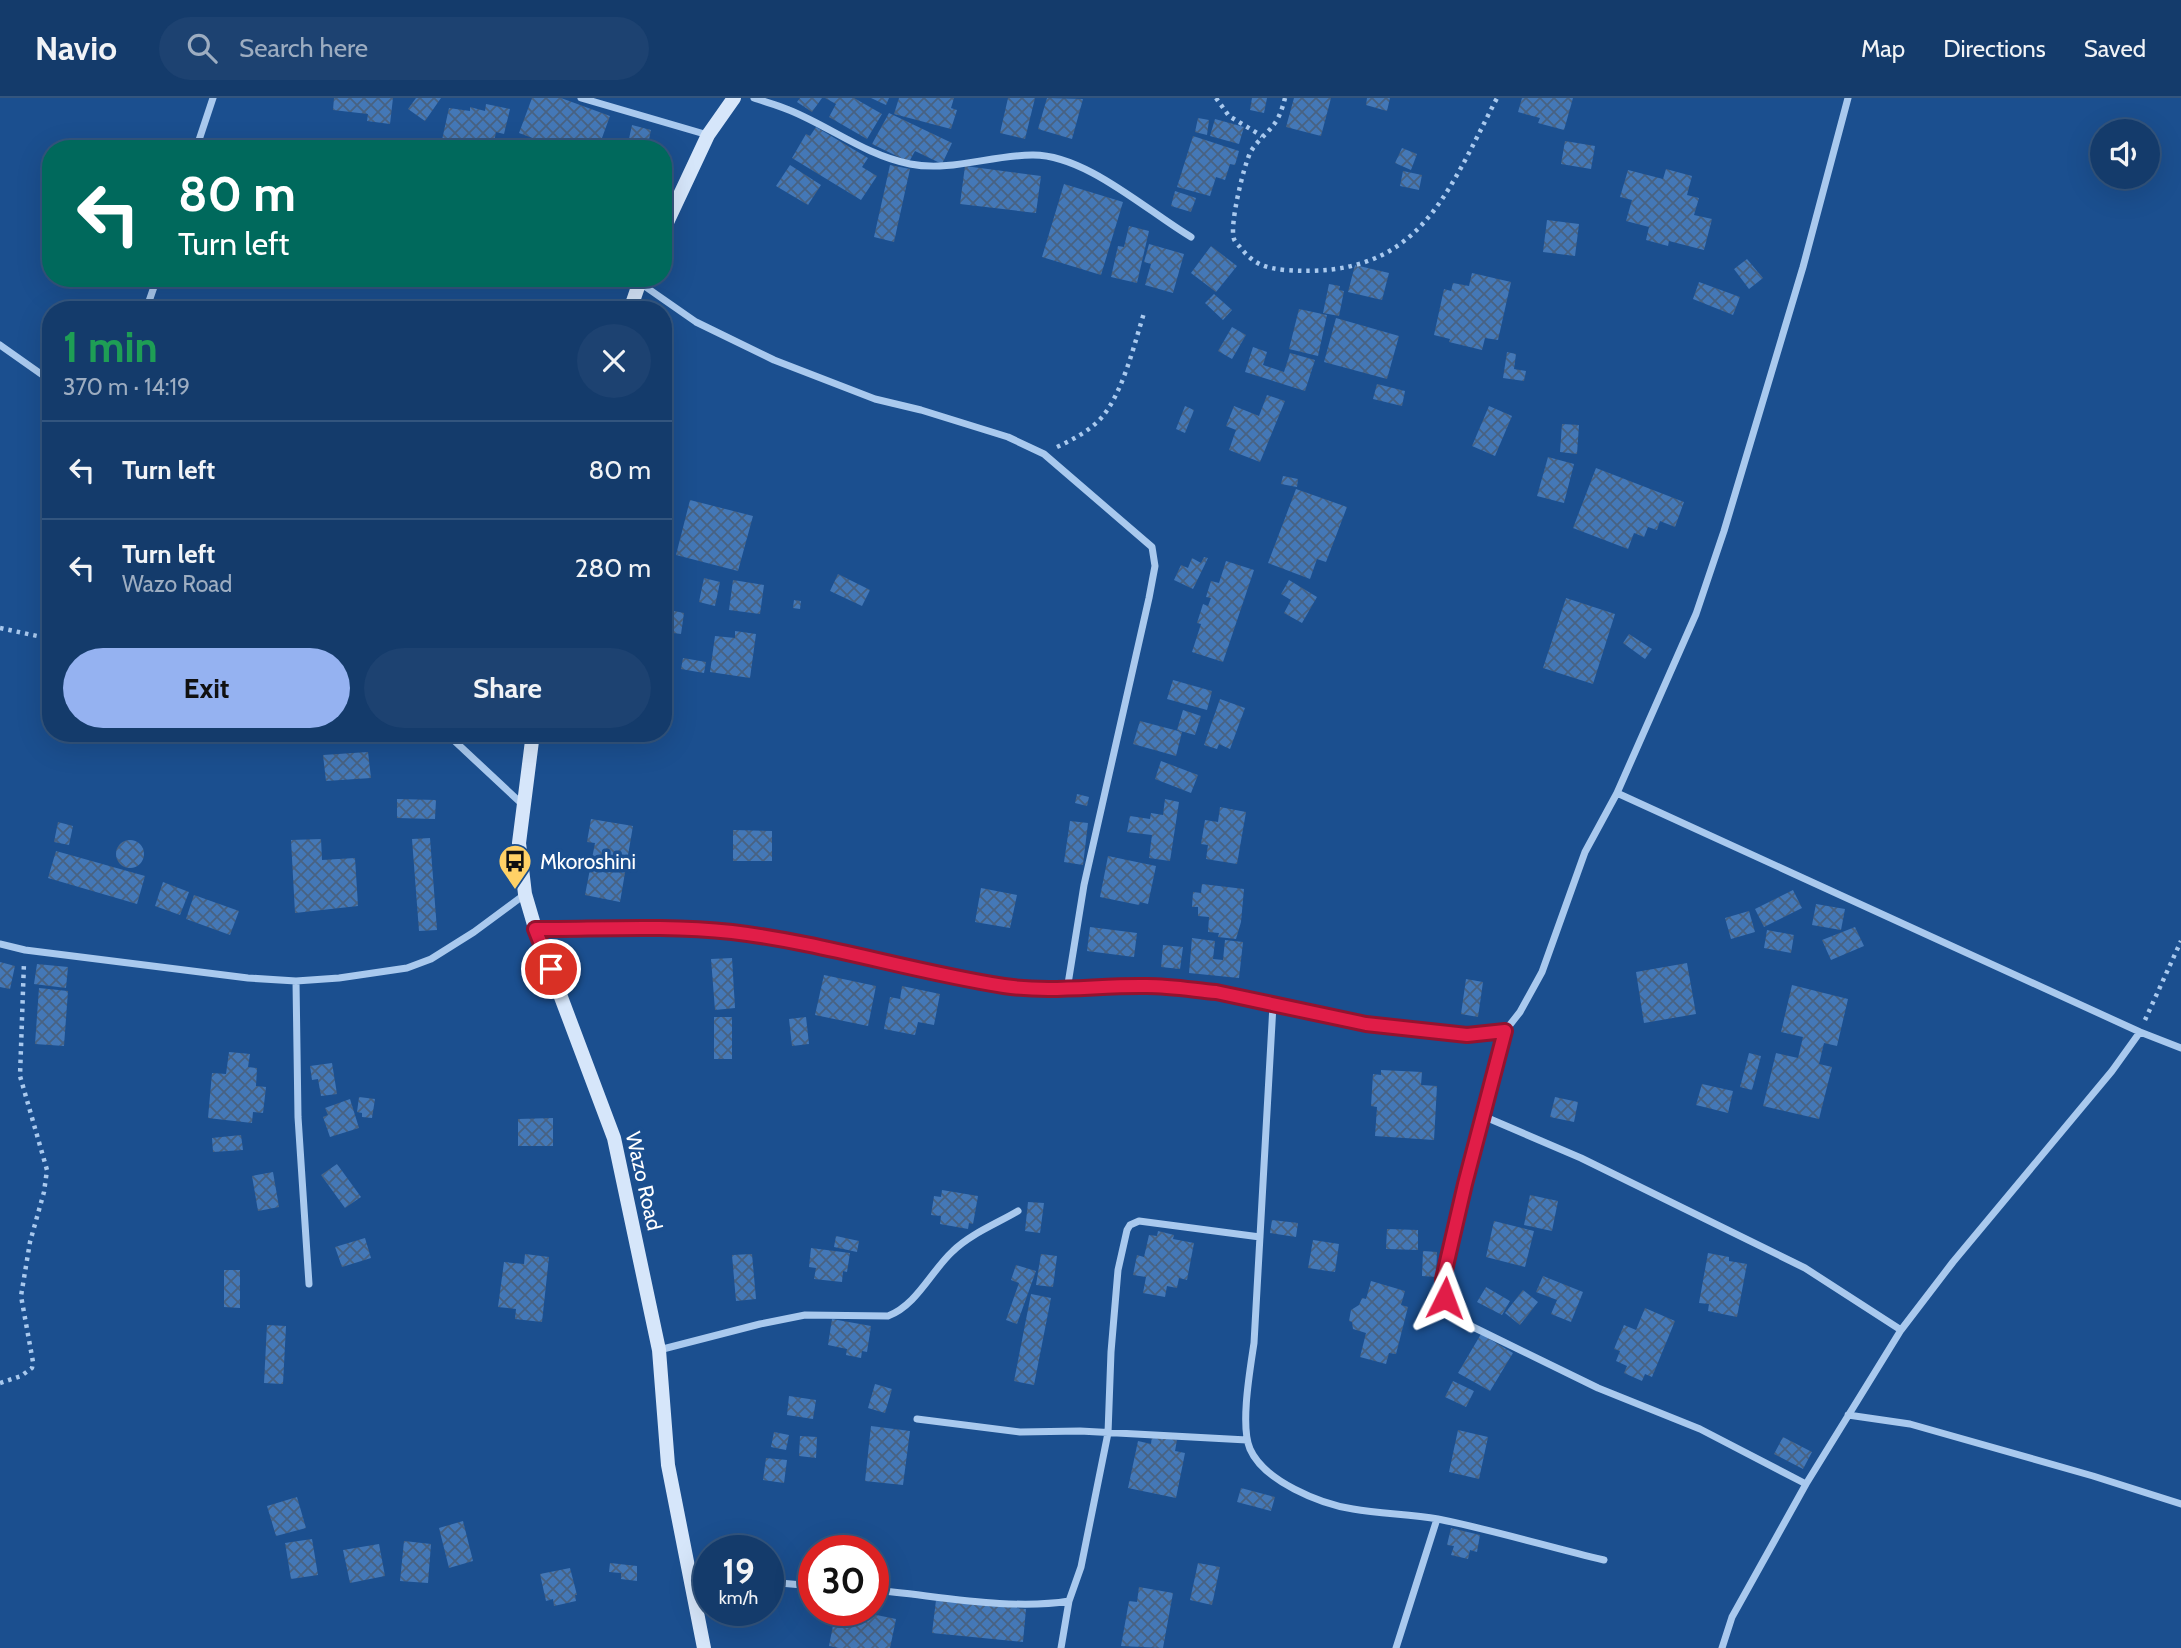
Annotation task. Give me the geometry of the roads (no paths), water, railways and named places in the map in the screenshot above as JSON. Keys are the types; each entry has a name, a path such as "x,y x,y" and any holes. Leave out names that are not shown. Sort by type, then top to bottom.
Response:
{"main road":[{"path":"672,212 708,135 734,98"},
{"name":"Wazo Road","path":"532,742 519,843 525,894 535,929 614,1138 659,1350 668,1465 704,1648"}],"street":[{"path":"199,140 213,98"},
{"path":"580,98 708,135"},
{"path":"754,98 790,110 862,149 913,165 951,167 1006,156 1036,155 1068,163 1101,177 1133,197 1161,220 1191,237"},
{"path":"1806,1484 1700,1429 1598,1388 1473,1326 1456,1314 1445,1298 1443,1279 1505,1031 1520,1013 1542,972 1585,852 1617,793 1696,614 1724,531 1803,267 1848,98"},
{"path":"649,287 668,301"},
{"path":"672,304 696,322 774,360 875,398 1008,437 1044,454 1152,547 1155,555 1149,598 1084,885 1067,990"},
{"path":"0,345 42,375"},
{"path":"456,742 523,804"},
{"path":"1617,793 2140,1032 2181,1048"},
{"path":"0,944 25,950 248,978 296,981 407,968 431,959 474,932 525,894"},
{"path":"535,929 731,932 809,945 1005,986 1067,990 1148,986 1216,992 1366,1024 1467,1035 1505,1031"},
{"path":"296,981 297,1081 309,1284"},
{"path":"1273,1005 1254,1343 1247,1399 1247,1440 1263,1469 1306,1494 1350,1509 1437,1519 1604,1560"},
{"path":"1722,1648 1732,1617 1806,1484 1901,1330 1952,1262 2112,1071 2140,1032"},
{"path":"1483,1116 1581,1158 1805,1268 1901,1330"},
{"path":"659,1350 748,1326 805,1315 888,1315 901,1311 955,1248 1018,1211"},
{"path":"1061,1648 1069,1601 1081,1567 1108,1433 1118,1270 1122,1243 1130,1225 1139,1221 1260,1237"},
{"path":"1848,1415 1910,1424 2181,1504"},
{"path":"918,1419 1020,1432 1108,1433 1247,1440"},
{"path":"1396,1648 1437,1519"},
{"path":"889,1592 988,1602 1054,1604 1069,1601"}],"place":[{"name":"Mkoroshini","path":"515,891"}]}
